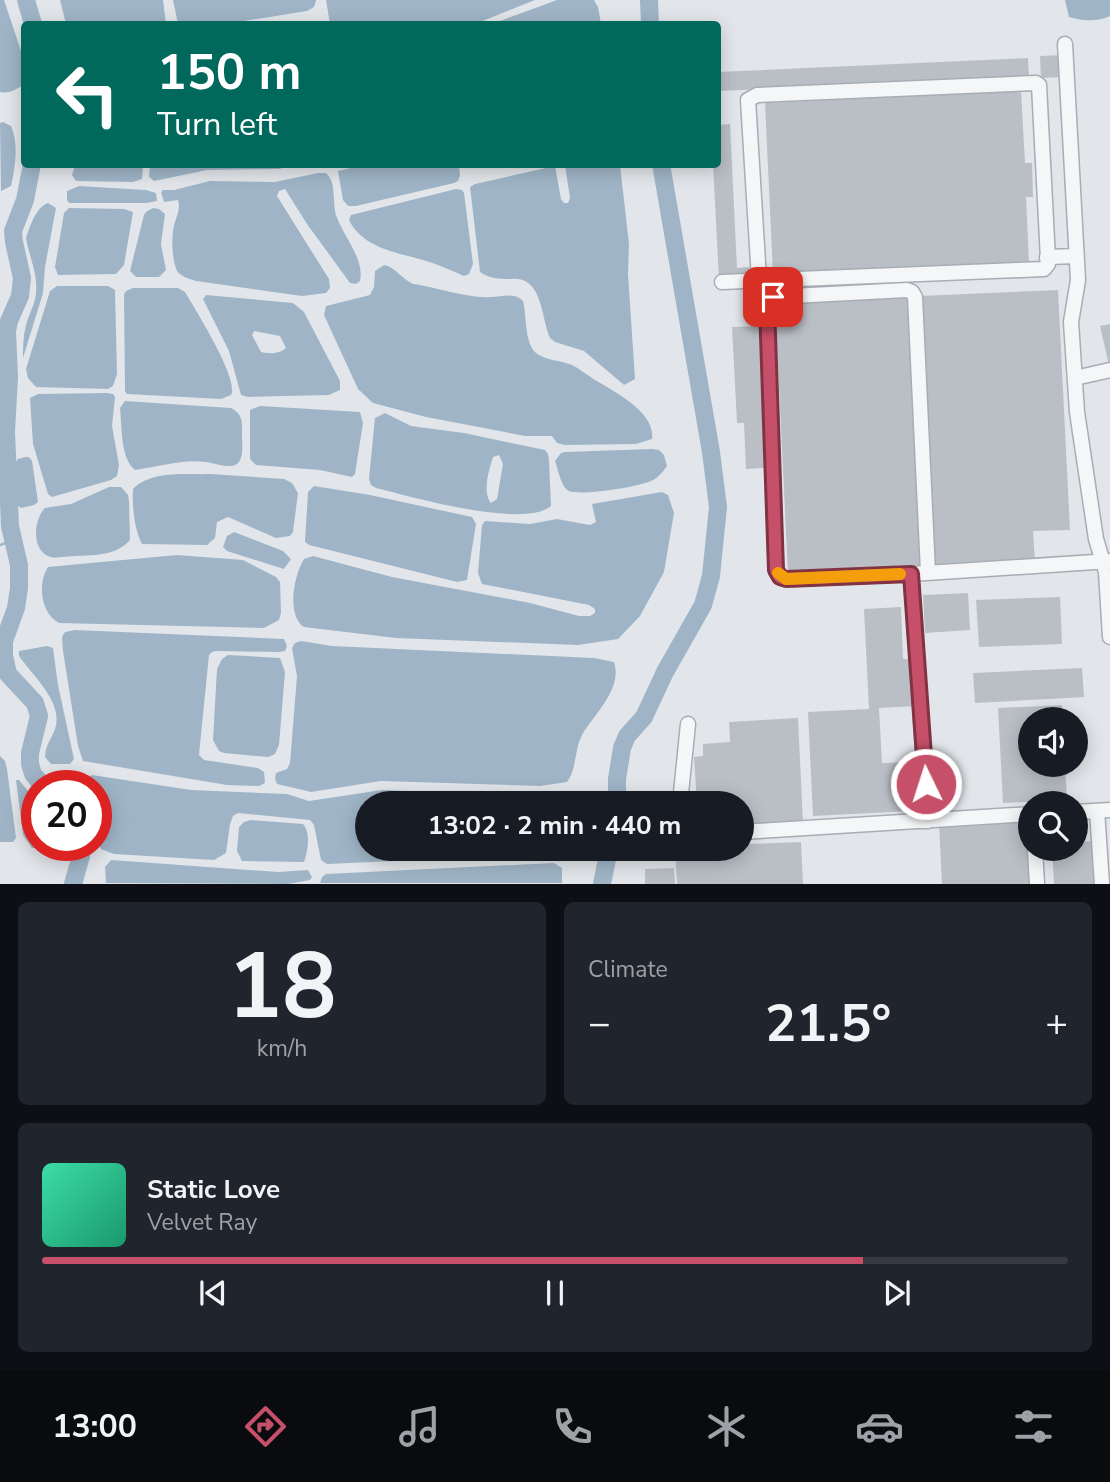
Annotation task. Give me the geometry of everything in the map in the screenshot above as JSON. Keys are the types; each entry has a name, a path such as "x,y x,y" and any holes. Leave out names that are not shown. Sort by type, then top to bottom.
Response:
{"street":[{"path":"1065,44 1078,280 1071,331 1077,412 1096,539 1107,561 1110,637"},
{"path":"722,282 1044,269 1048,259 1039,85 1036,83 757,95 748,100 759,279"},
{"path":"1048,259 1047,257 1077,256"},
{"path":"928,572 915,297 907,290 773,297 767,306 776,570 780,577 786,579 911,574 1107,561"},
{"path":"1075,378 1110,370"},
{"path":"911,574 928,821"},
{"path":"681,791 688,724"},
{"path":"1102,884 1103,810"},
{"path":"754,831 1018,815"},
{"path":"1036,861 1037,884"}],"water":[{"path":"0,0 4,0 21,51 21,87 13,91 0,92"},
{"path":"60,0 163,0 166,21 65,21"},
{"path":"173,0 316,0 314,7 307,11 244,21 177,21"},
{"path":"326,0 535,0 482,21 330,21"},
{"path":"557,0 594,0 600,21 500,21"},
{"path":"1065,0 1110,0 1110,16 1090,20 1069,17"},
{"path":"0,123 11,126 16,156 11,186 1,191"},
{"path":"74,168 143,168 142,179 133,182 76,181 72,175"},
{"path":"150,168 282,168 207,170 154,181 149,177"},
{"path":"350,168 459,168 460,176 454,183 348,206 343,200 338,171"},
{"path":"555,168 561,199 568,203 570,198 565,168 620,168 629,244 628,274 635,379 624,385 584,351 550,338 539,300 530,284 522,280 495,278 480,272 470,187"},
{"path":"326,173 332,182 336,215 359,264 360,281 356,284 350,283 285,189 279,191 277,196 329,279 330,288 326,293 302,296 196,281 177,271 172,243 179,203 178,200 164,202 161,192 163,190 210,181 275,182"},
{"path":"79,186 146,190 156,193 157,201 69,203 67,191"},
{"path":"456,189 464,193 473,264 469,274 464,276 433,263 381,248 363,237 349,220 351,215"},
{"path":"48,203 56,208 43,293 23,358 25,329 36,293 35,272 26,238 37,213"},
{"path":"69,208 124,209 133,212 124,265 116,274 58,275 55,267 64,213"},
{"path":"153,208 165,214 161,244 166,270 159,277 136,277 130,271 144,215"},
{"path":"384,265 413,284 473,296 519,298 523,301 529,342 536,353 544,358 572,365 622,396 647,420 652,439 636,444 565,445 557,443 552,436 525,436 426,417 373,403 358,389 324,315 326,306 370,295 374,287 375,271"},
{"path":"57,286 108,286 115,290 117,374 113,386 108,389 36,387 28,378 26,369 50,291"},
{"path":"133,288 178,288 185,292 223,360 232,387 231,395 221,399 127,394 124,294"},
{"path":"206,295 293,303 304,312 340,381 340,390 329,395 241,395 229,351 203,299","holes":["254,331 280,336 286,348 270,353 261,352 252,335"]},
{"path":"107,393 115,397 112,426 119,465 117,476 52,497 48,494 33,444 30,398 38,394"},
{"path":"125,401 231,408 241,420 240,460 231,466 188,462 135,470 127,458 123,441 120,408"},
{"path":"260,406 360,412 363,423 355,474 352,477 320,470 256,465 250,459 250,410"},
{"path":"385,413 411,426 464,433 545,450 549,460 551,506 537,512 493,513 440,504 376,488 371,485 369,479 375,418","holes":["499,455 503,464 497,499 491,503 487,487 493,457"]},
{"path":"659,450 664,455 667,466 660,475 644,483 610,490 569,491 562,482 555,461 565,452"},
{"path":"25,457 32,461 38,502 21,508 18,506 15,463"},
{"path":"211,474 284,479 292,483 298,493 293,532 290,536 276,538 228,517 217,522 215,538 207,545 142,544 134,517 133,489 159,476"},
{"path":"314,486 472,517 476,524 467,580 457,582 309,545 305,542 308,492"},
{"path":"109,487 121,487 128,495 130,540 108,553 54,558 43,552 36,533 38,519 45,508 71,504"},
{"path":"662,492 668,495 674,513 664,572 640,616 618,639 578,645 396,638 304,627 295,614 293,604 297,575 304,559 313,556 392,577 530,603 579,616 590,616 595,613 595,609 589,605 482,584 478,573 482,525 485,521 530,524 557,519 590,525 596,522 592,504"},
{"path":"234,532 283,551 291,559 284,569 227,551 223,547 227,536"},
{"path":"177,555 243,560 276,577 280,582 279,620 264,628 59,623 48,613 45,606 42,590 48,567"},
{"path":"75,630 284,639 287,646 285,651 216,651 209,655 199,755 204,760 258,768 264,772 265,783 259,786 227,785 83,761 78,746 62,637 65,632"},
{"path":"301,641 332,646 594,658 614,662 616,672 606,701 582,735 567,782 540,786 381,781 311,792 277,784 275,779 276,773 287,769 290,763 297,676 292,648 295,643"},
{"path":"47,646 53,648 74,759 70,764 51,764 45,757 56,725 54,706 44,688 19,656 19,651"},
{"path":"228,655 280,658 285,672 279,745 275,754 268,757 224,753 219,751 213,740 217,669 222,659"},
{"path":"0,756 7,769 16,838 13,842 0,842"},
{"path":"112,778 191,790 287,794 309,801 355,794 355,861 394,861 327,864 321,860 314,825 310,820 238,813 233,816 230,824 226,853 214,860 114,854"},
{"path":"16,780 21,782 21,819"},
{"path":"251,820 303,824 308,837 304,862 242,861 237,851 239,827"},
{"path":"112,860 278,872 308,870 312,877 310,880 288,884 106,883 105,867"},
{"path":"554,863 562,868 562,883 320,883 326,874"}],"building":[{"path":"1062,55 1063,77 1041,78 1040,56"},
{"path":"1028,58 1029,77 721,91 721,72"},
{"path":"1021,91 1025,163 1032,163 1033,197 1026,197 1029,262 773,274 765,103"},
{"path":"730,124 737,268 749,267 749,279 719,280 713,168 721,168 721,125"},
{"path":"1058,290 1070,530 1033,531 1035,562 935,566 921,296"},
{"path":"908,297 921,568 788,574 775,303"},
{"path":"1110,324 1110,365 1109,365 1100,326"},
{"path":"759,326 766,468 746,469 744,423 737,423 732,327"},
{"path":"968,593 970,630 925,633 923,595"},
{"path":"1060,597 1062,644 979,647 976,600"},
{"path":"901,607 903,659 915,659 917,706 879,708 882,763 910,762 912,811 813,816 808,712 869,709 864,609"},
{"path":"1082,668 1084,697 975,703 973,673"},
{"path":"1062,705 1062,707 1019,707"},
{"path":"1018,707 1018,777 1066,777 1066,791 1018,791 1018,802 1003,803 998,708"},
{"path":"798,718 803,823 754,825 754,791 696,791 694,757 703,756 703,744 730,742 729,722"},
{"path":"1018,818 1018,861 1031,861 1032,884 942,884 939,822"},
{"path":"1088,841 1096,841 1098,884 1054,884 1053,861 1088,861"},
{"path":"801,842 803,884 677,884 676,861 754,861 754,844"},
{"path":"674,868 675,884 645,884 645,869"}],"waterway":[{"path":"26,0 32,21"},
{"path":"649,0 650,21"},
{"path":"31,168 25,200 13,231 22,278 20,296 7,331 9,377 6,432 10,526 19,565 19,588 16,608 4,641 4,655 8,674 35,703 39,716 30,753 32,770"},
{"path":"617,791 622,748 627,736 644,717 665,672 703,605 711,576 718,507 711,452 662,168"},
{"path":"0,545 14,540"},
{"path":"73,884 80,861"},
{"path":"602,884 607,861"}],"slow traffic":[{"path":"778,573 786,579 900,574"}],"route":[{"path":"773,297 767,306 776,570 780,577 786,579 911,574 926,784"}]}
